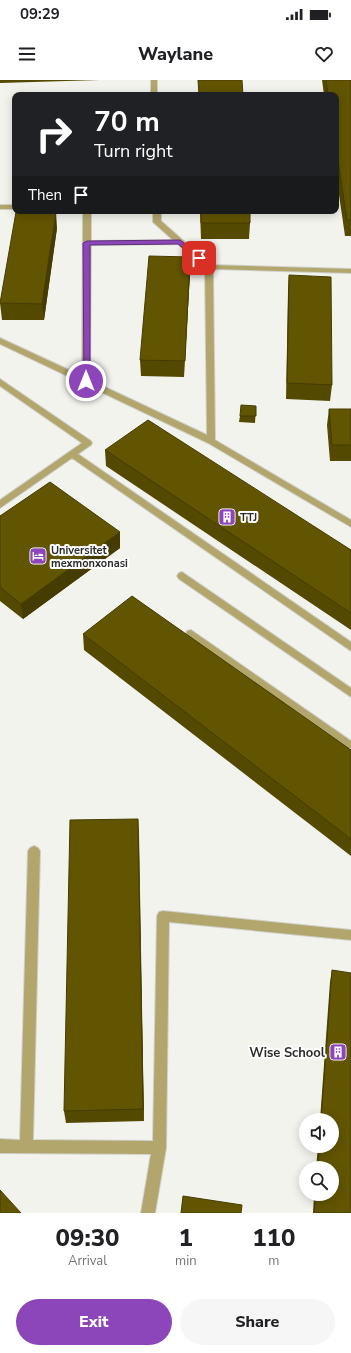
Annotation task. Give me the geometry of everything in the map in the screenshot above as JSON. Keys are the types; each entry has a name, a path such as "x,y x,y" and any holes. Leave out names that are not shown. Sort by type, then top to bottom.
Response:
{"lane":[{"path":"154,80 154,92"},
{"path":"0,207 12,207"},
{"path":"86,381 87,214"},
{"path":"157,214 157,222 209,267 351,273"},
{"path":"87,243 180,242"},
{"path":"209,267 211,441"},
{"path":"0,342 86,381 211,441 351,524"},
{"path":"0,382 88,443 0,505"},
{"path":"72,454 351,647"},
{"path":"182,576 351,693"},
{"path":"191,634 350,744"},
{"path":"26,1146 34,851"},
{"path":"148,1213 159,1148 163,916 351,935"},
{"path":"0,1146 159,1148"}],"building":[{"path":"198,80 242,80 243,92 199,92"},
{"path":"326,80 351,80 351,220 347,220 339,168 339,92 328,92"},
{"path":"16,214 56,214 42,304 0,303"},
{"path":"201,214 250,214 250,223 201,223"},
{"path":"149,256 190,257 185,361 140,360"},
{"path":"289,275 331,277 332,385 287,383"},
{"path":"241,405 256,406 256,416 240,416"},
{"path":"329,409 351,409 351,445 332,445"},
{"name":"TTJ","path":"148,420 351,550 351,613 105,450"},
{"path":"50,482 120,532 21,604 0,587 0,516"},
{"path":"132,596 351,750 351,839 83,634"},
{"path":"138,819 143,1109 64,1111 70,820"},
{"name":"Wise School","path":"332,970 351,973 351,1213 314,1213 315,1201 339,1201 339,1161 318,1161 319,1153 339,1153 339,1113 322,1113"},
{"path":"0,1190 21,1213 0,1213"},
{"path":"183,1196 242,1205 241,1213 181,1213"}],"place":[{"name":"TTJ","path":"227,517"},
{"name":"Universitet mexmonxonasi","path":"38,556"},
{"name":"Wise School","path":"338,1052"}],"route":[{"path":"86,381 87,243 180,242 199,258"}]}
